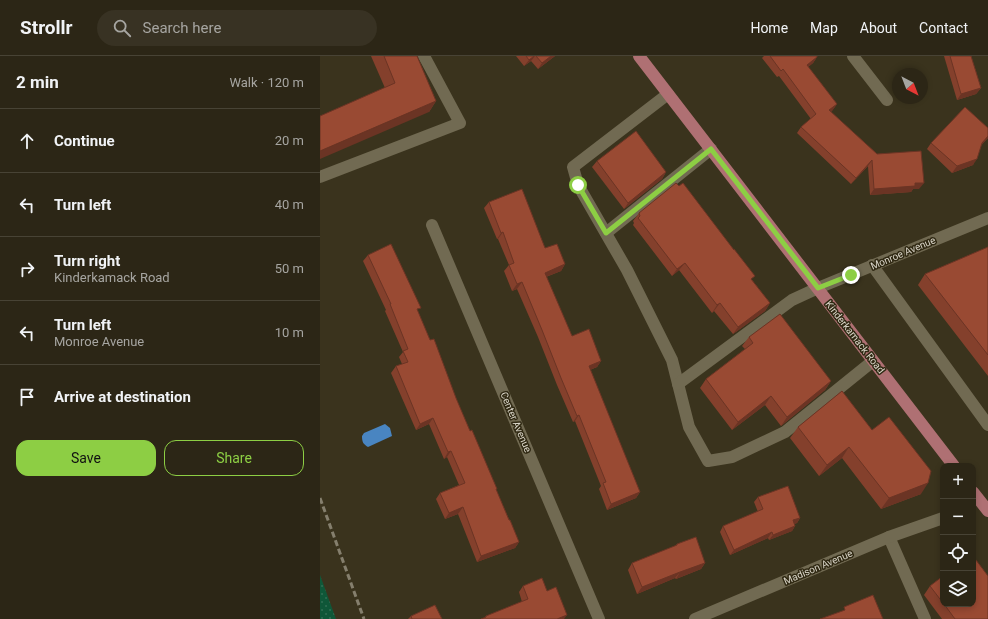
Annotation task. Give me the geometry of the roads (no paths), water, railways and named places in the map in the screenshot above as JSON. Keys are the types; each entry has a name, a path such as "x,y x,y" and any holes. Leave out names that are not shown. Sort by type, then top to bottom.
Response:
{"main road":[{"name":"Kinderkamack Road","path":"639,56 952,463"},
{"path":"976,498 981,508"}],"street":[{"path":"320,177 460,123 424,56"},
{"path":"853,56 886,100"},
{"path":"668,94 573,167 578,185 627,270 672,360 689,427 708,461 732,457 785,432 873,361"},
{"path":"606,233 711,149"},
{"name":"Monroe Avenue","path":"678,384 792,300 988,218"},
{"name":"Center Avenue","path":"432,225 600,619"},
{"path":"872,266 988,424"},
{"name":"Madison Avenue","path":"695,619 889,538 940,519"},
{"path":"889,538 925,619"}],"water":[{"path":"385,424 390,428 392,436 368,447 363,443 362,436 364,433"}],"railway":[{"path":"320,498 364,619"}]}
